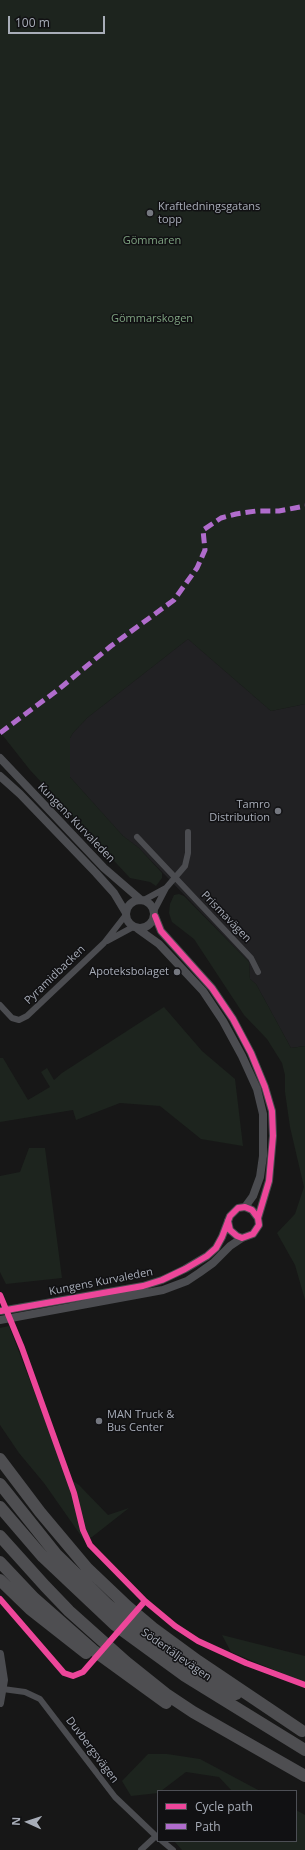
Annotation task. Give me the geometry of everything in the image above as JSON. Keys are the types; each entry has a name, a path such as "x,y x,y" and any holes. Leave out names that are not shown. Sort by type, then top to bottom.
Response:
{"highway":[{"path":"0,1459 87,1568 127,1606 153,1628 198,1661 303,1732"},
{"name":"Södertäljevägen","path":"0,1484 56,1554 108,1605 165,1650 198,1672 218,1685 303,1732"},
{"path":"0,1507 43,1556 115,1625 185,1676 305,1750"},
{"path":"0,1536 69,1611 126,1662 166,1694 193,1712 305,1776"},
{"path":"0,1562 58,1620 93,1650 130,1678"},
{"path":"0,1580 30,1609 71,1643 130,1678 206,1728 305,1785"}],"street":[{"name":"Kungens Kurvaleden","path":"0,758 99,862 142,900"},
{"name":"Kungens Kurvaleden","path":"0,776 30,804 96,873 114,893 126,914"},
{"path":"142,900 150,903 161,931 212,988 233,1019 251,1053 265,1087 272,1111 273,1136 268,1180 258,1218 257,1230 248,1237 242,1238 233,1234 230,1230 228,1221 233,1211 245,1207 253,1196 260,1177 263,1156 263,1114 257,1089 224,1021 203,992 159,944 127,920 126,914 130,904 142,900 166,888 185,866 188,853 188,832"},
{"name":"Prismavägen","path":"137,837 251,958 258,972"},
{"path":"136,928 152,924 154,913 166,888"},
{"name":"Pyramidbacken","path":"0,1005 9,1016 19,1020 27,1016 104,943 126,914"},
{"name":"Pyramidbacken","path":"104,943 136,928"},
{"path":"245,1207 252,1210 258,1218"},
{"name":"Kungens Kurvaleden","path":"0,1311 143,1286 162,1280 185,1269 216,1248 228,1221"},
{"name":"Kungens Kurvaleden","path":"0,1320 163,1290 187,1280 199,1273 213,1263 230,1246 242,1238"},
{"path":"0,1654 4,1672 3,1689 0,1702"},
{"name":"Duvbergsvägen","path":"3,1689 25,1692 40,1699 115,1797 157,1837"},
{"path":"141,1850 157,1837"},
{"path":"163,1842 173,1850"}],"shaded area":[{"path":"188,639 271,711 305,704 305,1046 291,1048 256,984 250,979 249,962 139,848 123,836 70,777 70,738 73,733 87,718"}],"green space":[{"name":"Gömmarskogen","path":"0,0 305,0 305,704 271,711 188,639 87,718 73,733 70,738 70,777 123,836 139,848 162,873 162,878 156,886 150,882 130,878 30,770 0,732"},
{"path":"179,894 184,896 249,962 250,979 256,984 291,1048 305,1046 305,1300 295,1265 277,1233 295,1214 304,1187 290,1127 285,1092 285,1075 282,1063 267,1039 244,1015 194,939 172,922 169,913 170,904 174,895"},
{"path":"164,1007 202,1051 235,1079 243,1146 201,1139 160,1106 120,1103 76,1120 73,1110 0,1122 0,1058 3,1058 28,1100 50,1087 41,1072 47,1068 54,1080 62,1073"},
{"path":"29,1148 45,1148 62,1278 6,1284 0,1272 0,1176 20,1172"},
{"path":"9,1326 67,1477 79,1485 108,1515 129,1508 92,1537 84,1540 44,1483 19,1453 0,1425 0,1328"},
{"path":"222,1635 305,1656 305,1683 231,1652"},
{"path":"148,1754 167,1754 200,1759 258,1790 231,1790 219,1777 186,1772 162,1790 157,1790 157,1793 131,1796 122,1781"},
{"path":"297,1811 305,1815 305,1850 182,1850 175,1842 297,1842"}],"marked path":[{"path":"0,733 59,689 111,646 174,600 197,568 205,550 203,530 221,518 236,514 256,511 279,511 305,506"}],"cycle path":[{"path":"155,916 161,931 212,988 233,1019 251,1053 265,1087 272,1111 273,1136 269,1181 258,1218"},
{"path":"1,1311 143,1286 162,1280 207,1256 216,1248 230,1216 238,1208 245,1207 252,1210 258,1218 259,1225 253,1234 242,1238 230,1230 228,1221"},
{"path":"0,1295 22,1348 74,1493 83,1530 90,1545 145,1601 175,1626 198,1641 246,1663 305,1685"},
{"path":"0,1599 64,1673 73,1676 83,1672 145,1601"}],"place":[{"name":"Kraftledningsgatans topp","path":"150,213"},
{"name":"Tamro Distribution","path":"278,811"},
{"name":"Apoteksbolaget","path":"177,972"},
{"name":"MAN Truck & Bus Center","path":"99,1421"}],"park label":[{"name":"Gömmaren","path":"152,241"}]}
